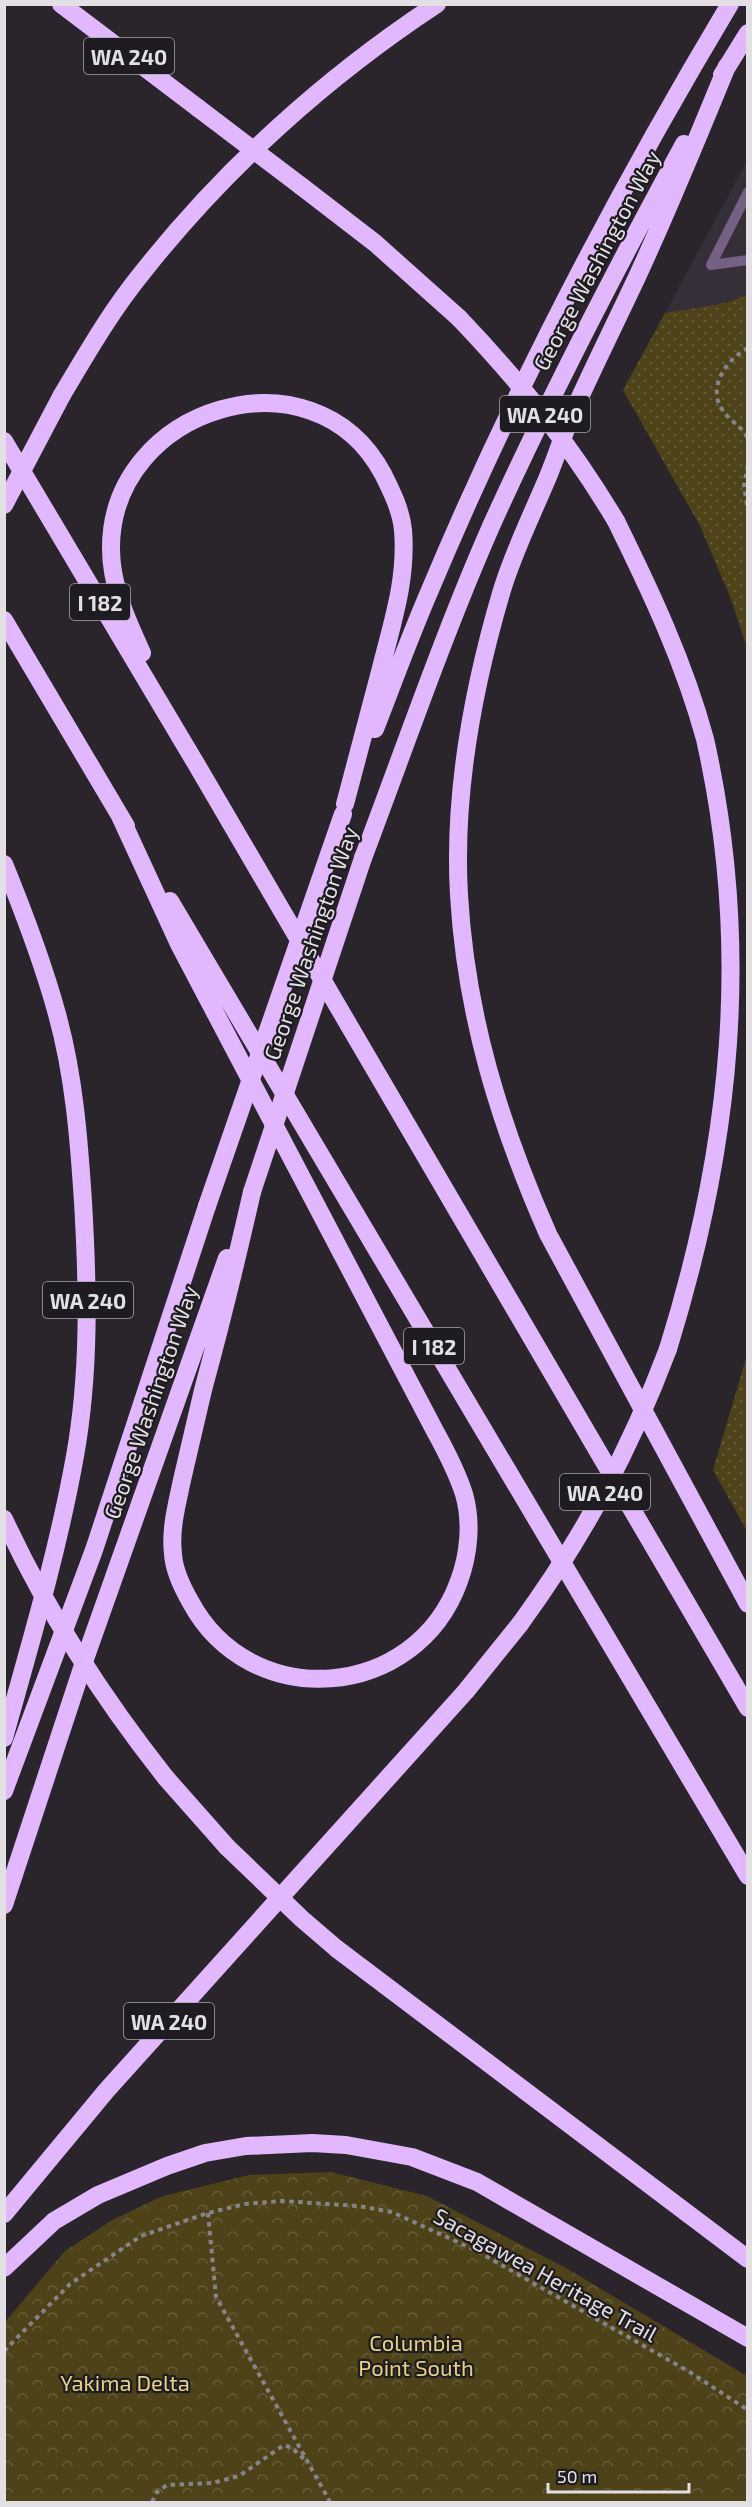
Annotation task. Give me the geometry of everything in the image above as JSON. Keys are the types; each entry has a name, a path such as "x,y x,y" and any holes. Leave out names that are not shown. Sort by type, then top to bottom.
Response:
{"highway":[{"name":"WA 240","path":"4,2214 106,2091 466,1691 520,1624 579,1537 613,1478 633,1436 668,1349 705,1218 724,1123 733,1056 737,994 735,920 729,860 706,740 670,633 616,521 592,482 540,409 459,318 375,243 61,4"},
{"path":"4,505 62,395 102,329 141,273 228,176 344,70 437,4"},
{"name":"George Washington Way","path":"4,1791 94,1550 207,1206 344,809 430,590 495,445 564,302 635,166 730,4"},
{"name":"George Washington Way","path":"4,1905 85,1659 208,1307 252,1192 363,858 445,639 491,526 555,388 618,264 747,33"},
{"path":"727,66 670,205 571,418 503,587 471,716 462,787 458,850 459,895 465,962 476,1022 487,1071 526,1184 548,1234 747,1604"},
{"path":"195,762 125,613 115,584 111,551 114,515 123,492 138,465 156,445 178,429 203,414 225,407 250,403 295,406 317,413 357,438 378,465 395,498 403,528 402,584 344,809"},
{"name":"I 182","path":"4,441 195,762 747,1708"},
{"name":"I 182","path":"4,620 747,1876"},
{"path":"120,816 179,944 435,1431 464,1496 469,1539 464,1567 454,1596 441,1619 423,1639 404,1654 375,1669 347,1678 293,1678 266,1670 217,1640 199,1618 182,1586 172,1554 174,1517 185,1466 252,1192"},
{"name":"WA 240","path":"4,864 21,904 57,1015 69,1068 80,1150 88,1291 84,1376 75,1454 62,1522 4,1738"},
{"path":"4,1520 21,1556 73,1647 130,1732 166,1778 227,1847 266,1886 337,1949 747,2259"},
{"path":"4,2268 54,2221 98,2195 167,2166 205,2154 246,2146 312,2142 346,2145 412,2157 477,2182 747,2338"}],"lane":[{"path":"747,192 711,265 747,260"}],"path":[{"path":"747,348 731,358 718,384 717,394 723,411 740,427 747,439"},
{"path":"747,465 744,485 747,512"},
{"name":"Sacagawea Heritage Trail","path":"4,2351 70,2284 141,2236 208,2213 245,2204 282,2201 358,2206 392,2212 475,2250 688,2371 747,2410"},
{"path":"208,2213 216,2297 330,2502"},
{"path":"152,2502 157,2492 167,2485 212,2483 239,2476 284,2445 292,2448 307,2461"}],"shaded area":[{"path":"747,161 747,295 725,303 665,313"}],"green space":[{"path":"748,295 747,648 731,599 700,526 623,390 665,313 725,303"},
{"path":"747,1355 748,1531 713,1470"},
{"name":"Columbia Point South","path":"331,2172 427,2196 566,2268 747,2376 747,2502 5,2502 5,2322 65,2251 112,2220 163,2196 249,2175"}],"park label":[{"name":"Yakima Delta","path":"125,2382"}]}
